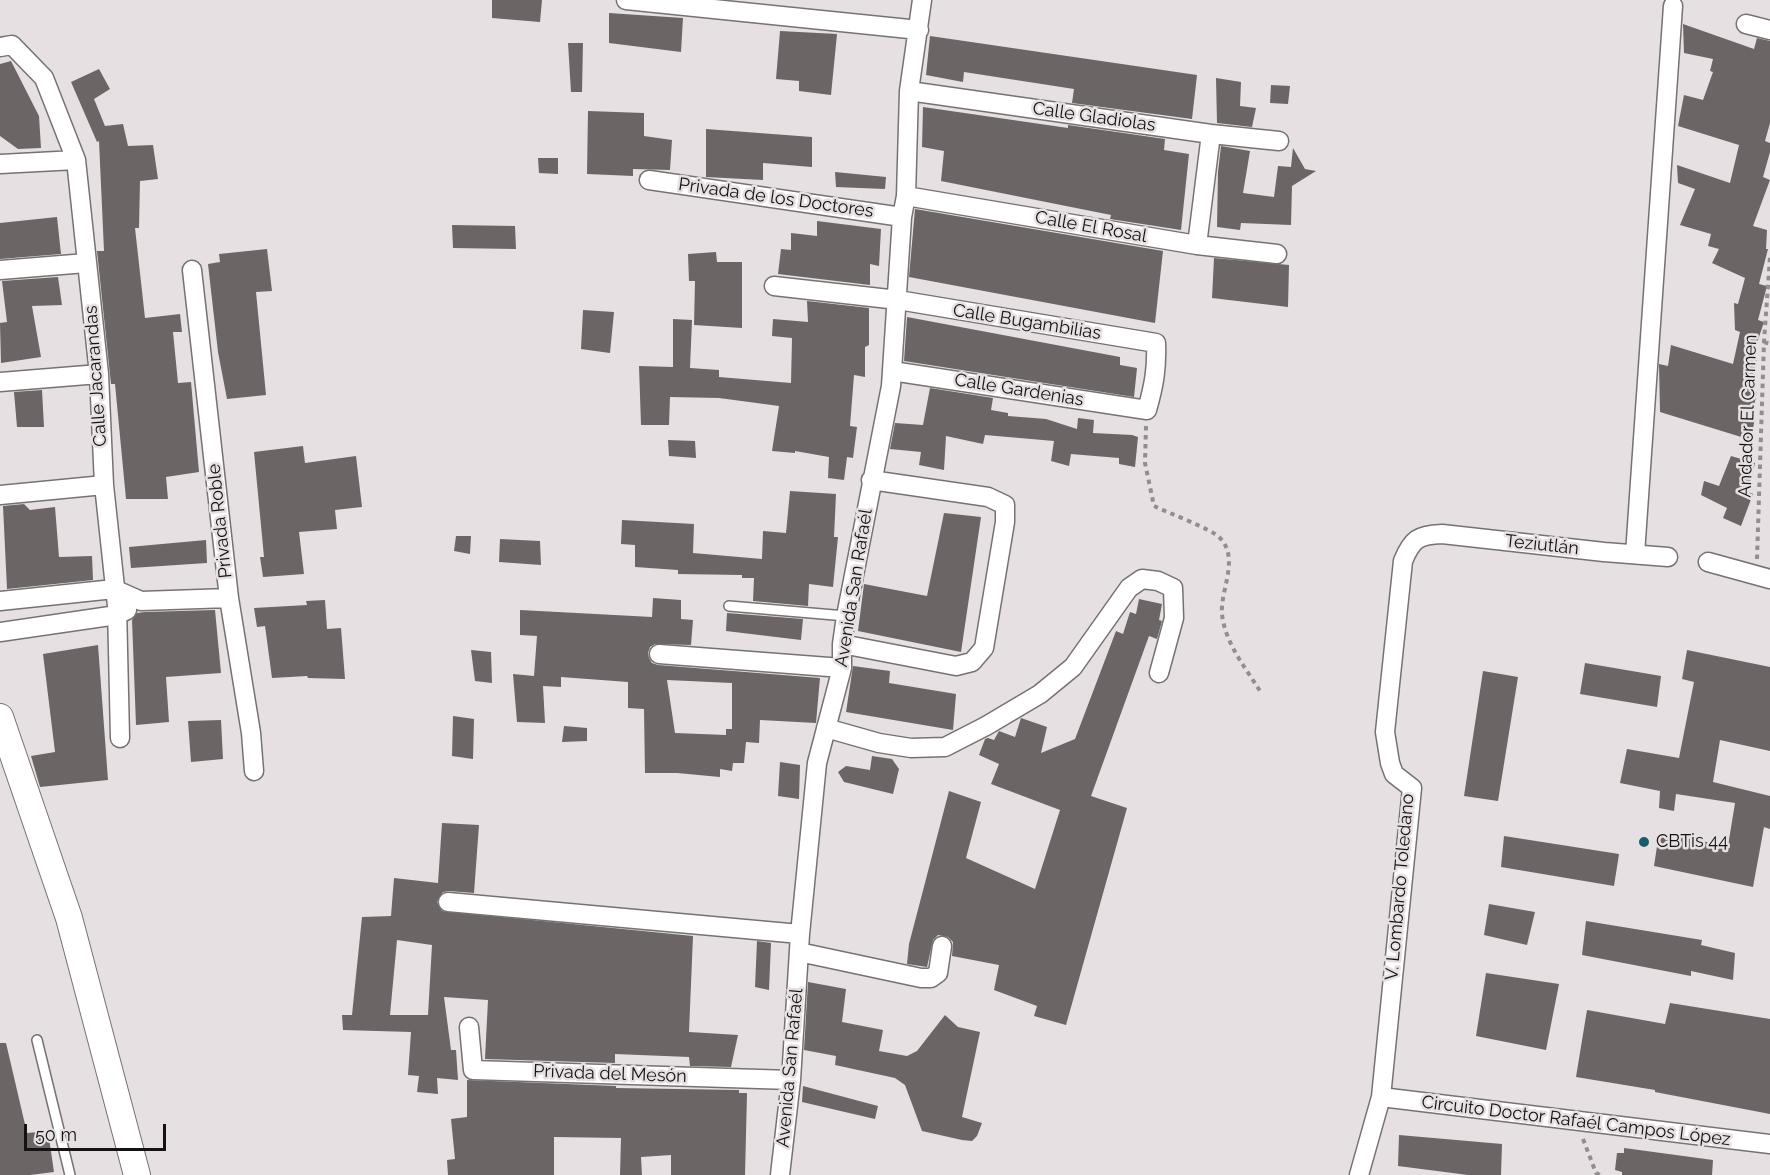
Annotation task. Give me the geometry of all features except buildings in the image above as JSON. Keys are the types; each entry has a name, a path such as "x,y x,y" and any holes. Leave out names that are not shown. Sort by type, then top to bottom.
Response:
{"main road":[{"path":"0,717 69,918 137,1175"}],"street":[{"path":"626,0 919,30"},
{"name":"Avenida San Rafaél","path":"780,1175 791,1080 799,943 817,763 842,668 842,644 846,616 891,386 902,217 906,196 909,91 922,0"},
{"path":"1635,555 1673,6"},
{"path":"1746,24 1770,30"},
{"name":"Calle Jacarandas","path":"0,47 12,45 44,78 76,160 99,374 104,485 117,615 120,738"},
{"name":"Calle Gladiolas","path":"909,91 1211,134 1279,141"},
{"path":"1197,245 1211,134"},
{"path":"0,164 76,160"},
{"name":"Privada de los Doctores","path":"649,180 902,217"},
{"name":"Calle El Rosal","path":"906,196 1197,245 1277,254"},
{"path":"0,270 86,263"},
{"name":"Privada Roble","path":"192,270 229,598 251,733 254,771"},
{"name":"Calle Bugambilias","path":"774,286 898,300 1155,343 1157,363 1155,382 1147,410"},
{"name":"Calle Gardenias","path":"892,370 1147,410"},
{"path":"0,381 99,374"},
{"path":"842,644 956,666 972,662 984,648 1005,522 1005,505 988,497 871,480"},
{"path":"0,495 104,485"},
{"name":"Teziutlán","path":"1417,538 1442,534 1668,557"},
{"name":"V. Lombardo Toledano","path":"1359,1175 1381,1097 1412,788 1394,774 1385,732 1402,561 1409,546 1417,538"},
{"path":"1708,562 1763,577"},
{"path":"826,728 879,743 911,748 945,747 1040,694 1073,668 1129,588 1142,579 1158,581 1173,588 1174,618 1159,673"},
{"path":"0,601 114,589 141,601 229,598"},
{"path":"0,632 117,615 141,601"},
{"path":"659,654 842,668"},
{"path":"448,902 799,943 921,978 931,978 938,973 942,946"},
{"name":"Privada del Mesón","path":"469,1027 473,1070 791,1080"},
{"name":"Circuito Doctor Rafaél Campos López","path":"1381,1097 1770,1144"}],"lane":[{"path":"729,606 846,616"},
{"path":"37,1040 70,1175"}],"path":[{"name":"Andador El Carmen","path":"1763,577 1764,342 1770,258"},
{"path":"1764,342 1770,344"},
{"path":"1147,410 1145,463 1154,506 1220,537 1228,552 1228,575 1222,613 1230,644 1260,691"},
{"path":"1586,1122 1583,1140 1596,1173 1600,1175"}],"place":[{"name":"CBTis 44","path":"1644,842"}]}
